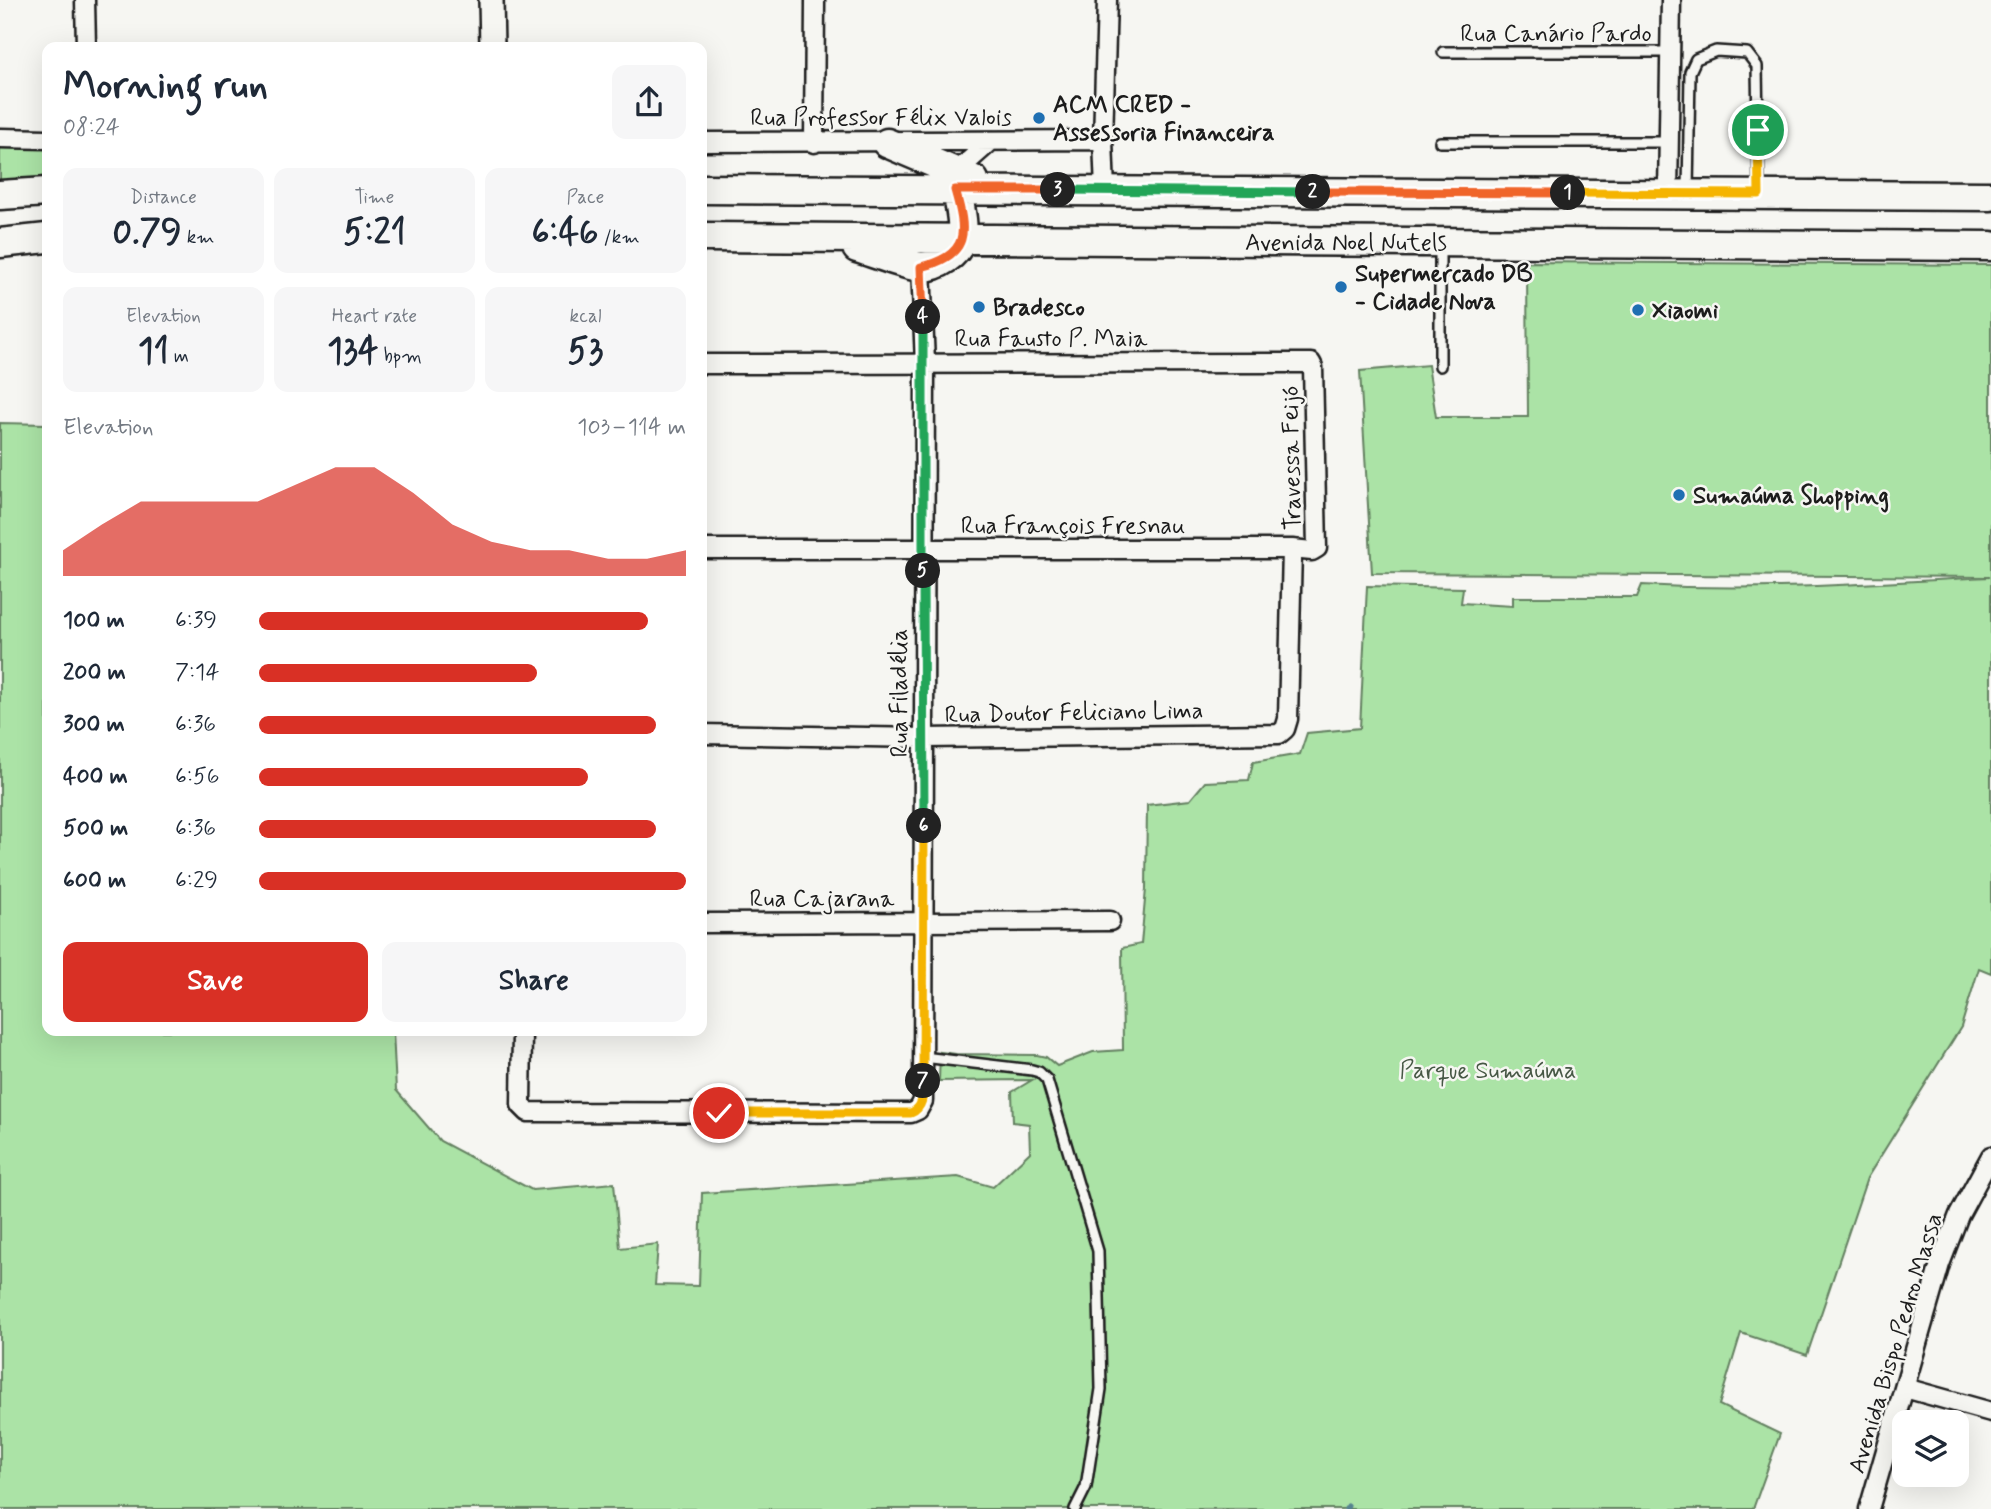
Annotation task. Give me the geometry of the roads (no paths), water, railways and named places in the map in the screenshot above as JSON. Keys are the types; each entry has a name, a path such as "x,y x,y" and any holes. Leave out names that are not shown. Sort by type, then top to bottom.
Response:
{"main road":[{"path":"824,238 921,267 948,257 957,250 961,239 962,214 956,181 887,143"},
{"name":"Avenida Noel Nutels","path":"707,189 956,181 995,190 1991,196"},
{"path":"0,195 42,192"},
{"name":"Avenida Noel Nutels","path":"707,237 1991,246"},
{"path":"0,243 42,239"}],"street":[{"path":"85,0 86,42"},
{"path":"491,0 492,42"},
{"path":"814,143 815,0"},
{"path":"1105,191 1103,141 1107,0"},
{"path":"1671,0 1668,142 1678,193"},
{"path":"0,138 42,139"},
{"name":"Rua Professor Félix Valois","path":"707,142 1103,141"},
{"path":"956,181 990,142"},
{"name":"Rua Filadélia","path":"522,1036 522,1105 527,1112 911,1113 918,1110 923,1101 925,363 921,267"},
{"name":"Rua Fausto P. Maia","path":"707,364 1311,363 1313,367"},
{"name":"Travessa Feijó","path":"1313,367 1317,548"},
{"name":"Rua François Fresnau","path":"707,549 1312,551 1317,548"},
{"name":"Rua Doutor Feliciano Lima","path":"707,734 924,738 1279,734 1285,729 1289,719 1292,549"},
{"name":"Rua Cajarana","path":"707,923 1110,921"},
{"name":"Avenida Bispo Pedro Massa","path":"1869,1509 1940,1264 1959,1215 1986,1175 1991,1156"},
{"path":"1905,1388 1991,1412"}],"lane":[{"path":"1678,193 1690,72 1696,58 1716,51 1747,53 1757,66 1759,194"},
{"name":"Rua Canário Pardo","path":"1443,52 1669,52"},
{"path":"1440,142 1668,142"},
{"path":"1440,243 1440,366"},
{"path":"923,1057 1032,1070 1039,1072 1047,1080 1098,1251 1101,1389 1086,1487 1075,1509"}],"place":[{"name":"ACM CRED - Assessoria Financeira","path":"1039,118"},
{"name":"Supermercado DB - Cidade Nova","path":"1341,287"},
{"name":"Bradesco","path":"979,307"},
{"name":"Xiaomi","path":"1638,310"},
{"name":"Sumaúma Shopping","path":"1679,495"}],"park label":[{"name":"Parque Sumaúma","path":"1488,1070"}]}
